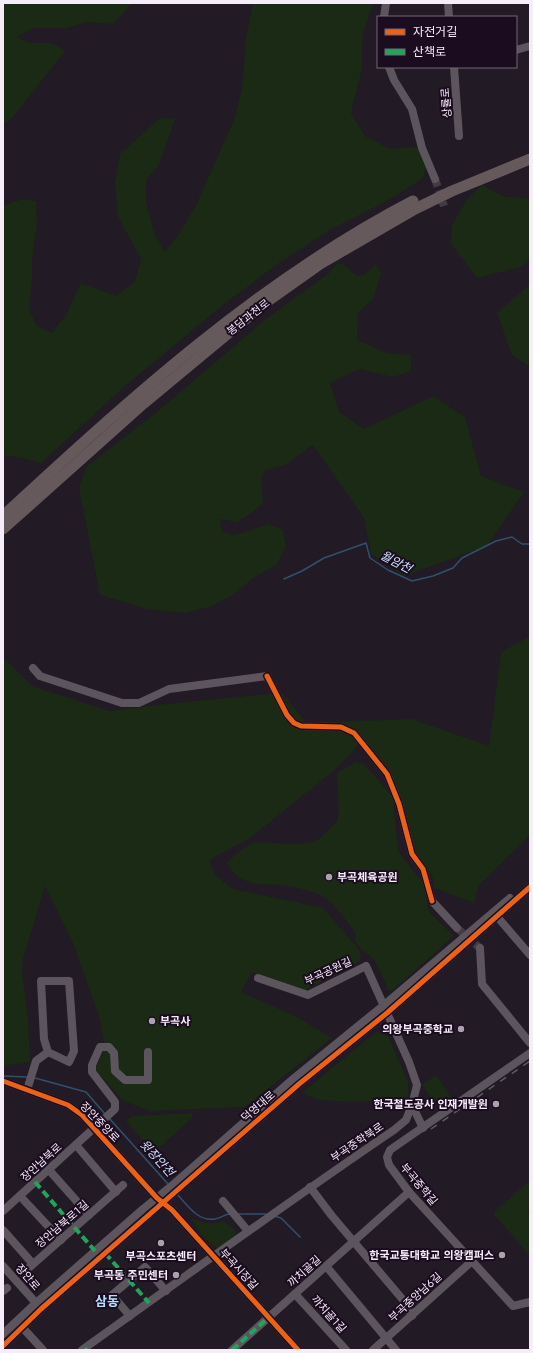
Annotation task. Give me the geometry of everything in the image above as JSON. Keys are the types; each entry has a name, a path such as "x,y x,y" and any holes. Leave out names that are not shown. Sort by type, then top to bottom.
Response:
{"highway":[{"name":"봉담과천로","path":"3,516 143,390 207,337 278,284 322,254 385,216 462,179 530,152"},
{"name":"봉담과천로","path":"3,529 74,464 202,354 266,303 320,264 415,209 452,191 530,159"}],"street":[{"path":"384,16 386,3"},
{"path":"448,3 449,16"},
{"path":"517,50 530,46"},
{"path":"389,68 394,80 412,110 422,148 434,180"},
{"name":"상률로","path":"454,68 459,136"},
{"path":"33,668 40,676 122,703 139,703 169,689 267,676 287,715 294,723 301,726 341,727 354,733 387,774 399,804 412,854 423,869 432,901 457,928"},
{"name":"덕영대로","path":"3,1334 36,1303 299,1084 388,1013 530,880"},
{"name":"덕영대로","path":"176,1187 293,1079 530,887"},
{"path":"495,914 530,955"},
{"path":"480,948 482,984 530,1043"},
{"name":"부곡공원길","path":"258,978 308,995 366,966 384,1005"},
{"path":"41,981 70,981 74,1051 69,1062 48,1052 44,1039 41,981"},
{"name":"부곡중학북로","path":"246,1228 260,1223 278,1211 406,1120 412,1105 417,1085 409,1062 384,1005"},
{"name":"장안남북로","path":"3,1211 116,1109 115,1102 92,1072 92,1065 100,1047 109,1047 114,1053 115,1071 124,1080 148,1080 148,1052"},
{"path":"27,1087 36,1061 48,1052"},
{"name":"부곡중학길","path":"530,1053 390,1150 386,1157 389,1165 410,1192 513,1306 530,1302"},
{"name":"장안중앙로","path":"4,1081 27,1087 68,1105 97,1126 163,1198"},
{"path":"412,1105 423,1128"},
{"path":"76,1145 116,1192"},
{"path":"49,1170 89,1215"},
{"name":"장안남북로1길","path":"23,1273 123,1185"},
{"path":"310,1187 353,1242 404,1301 412,1316"},
{"name":"까치골길","path":"232,1350 410,1192"},
{"path":"20,1196 61,1240"},
{"name":"덕영대로","path":"3,1346 163,1198"},
{"name":"부곡시장길","path":"163,1198 172,1210 298,1350"},
{"path":"84,1349 214,1257 246,1228 223,1201"},
{"path":"3,1230 33,1264"},
{"name":"부곡중앙남6길","path":"373,1350 472,1261"},
{"name":"장안로","path":"3,1266 36,1303"},
{"path":"326,1266 396,1350"},
{"path":"130,1316 112,1295 145,1267 166,1291"},
{"name":"까치골1길","path":"295,1294 346,1350"},
{"path":"22,1327 43,1350"}],"green space":[{"path":"3,3 132,3 113,24 87,22 66,28 33,28 17,37 30,43 52,43 65,51 12,118 3,125"},
{"path":"253,3 373,3 362,36 362,68 351,113 365,136 390,149 410,147 418,148 426,168 422,179 385,202 333,228 279,263 223,305 125,386 41,463 3,455 3,206 22,199 36,201 37,225 32,258 29,309 37,326 52,333 67,313 81,283 116,296 135,282 141,259 118,217 115,182 120,154 160,118 175,119 159,165 146,180 146,202 154,233 165,252 181,231 197,203 234,120 242,88 246,39"},
{"path":"482,185 503,196 530,199 530,261 520,267 477,278 451,244 452,225 467,199"},
{"path":"337,263 344,265 357,276 364,275 376,264 381,273 373,299 358,313 357,340 387,353 411,355 411,371 393,377 359,369 330,383 339,412 364,429 433,396 465,417 481,476 524,492 487,546 404,576 371,554 364,518 313,445 285,465 265,470 261,479 263,502 253,512 237,522 220,519 222,532 235,535 269,524 283,530 286,547 276,565 253,578 233,595 210,607 184,613 147,609 100,595 79,488 86,467 158,411 267,318 328,274"},
{"path":"530,284 530,367 512,355 497,313"},
{"path":"530,636 530,835 479,885 474,903 434,888 432,875 414,852 388,770 360,743 336,769 250,838 211,859 210,863 215,875 233,889 323,908 360,951 360,961 306,990 252,972 241,992 297,1017 332,1038 245,1107 149,1111 122,1100 95,1069 105,1048 100,1019 73,943 45,886 23,959 22,973 28,1017 30,1062 3,1066 3,657 32,686 109,711 282,693 307,723 412,719 489,746 501,652"},
{"name":"부곡체육공원","path":"356,762 364,764 393,797 398,851 423,883 429,912 454,936 390,992 387,989 374,959 362,950 354,940 356,933 339,911 324,897 299,888 257,884 243,880 232,871 227,863 237,853 254,842 301,844 316,841 337,821 339,811 337,773"},
{"path":"376,1032 388,1036 408,1082 408,1096 404,1107 376,1102 326,1100 308,1096 303,1092"},
{"path":"436,1075 453,1100 440,1110 422,1085"},
{"path":"192,1113 192,1118 154,1152 126,1121 132,1116"},
{"path":"530,1180 530,1209 527,1211 530,1215 530,1256 493,1213"},
{"path":"192,1218 207,1223 223,1221 234,1229 236,1235 219,1249 202,1235"}],"waterway":[{"name":"월암천","path":"284,579 302,571 324,558 366,543 370,558 388,570 412,581 433,576 453,568 462,558 496,541 512,537 522,544 530,544"},
{"name":"윗장안천","path":"3,1076 27,1077"},
{"name":"윗장안천","path":"35,1078 86,1092 105,1114"},
{"name":"윗장안천","path":"109,1118 168,1184"},
{"name":"윗장안천","path":"177,1194 193,1212 203,1218 215,1219 230,1214"},
{"name":"윗장안천","path":"238,1214 266,1214"},
{"name":"윗장안천","path":"274,1216 281,1218 300,1237"}],"tunnel":[{"path":"435,179 444,206"},
{"path":"457,928 480,948"}],"railway":[{"path":"431,1129 530,1061"}],"marked path":[{"path":"35,1182 95,1251"},
{"path":"105,1253 149,1303"},
{"path":"232,1350 269,1317"}],"cycle path":[{"path":"267,676 287,715 294,723 301,726 341,727 354,733 387,774 399,804 412,854 423,869 432,901"},
{"path":"3,1346 41,1309 299,1084 387,1013 530,887"},
{"path":"3,1081 68,1105 82,1115 157,1198 172,1210 298,1350"}],"place":[{"name":"부곡체육공원","path":"329,877"},
{"name":"부곡사","path":"152,1021"},
{"name":"의왕부곡중학교","path":"461,1029"},
{"name":"한국철도공사 인재개발원","path":"496,1104"},
{"name":"부곡스포츠센터","path":"161,1243"},
{"name":"한국교통대학교 의왕캠퍼스","path":"502,1255"},
{"name":"부곡동 주민센터","path":"176,1275"}],"district":[{"name":"삼동","path":"107,1301"}]}
